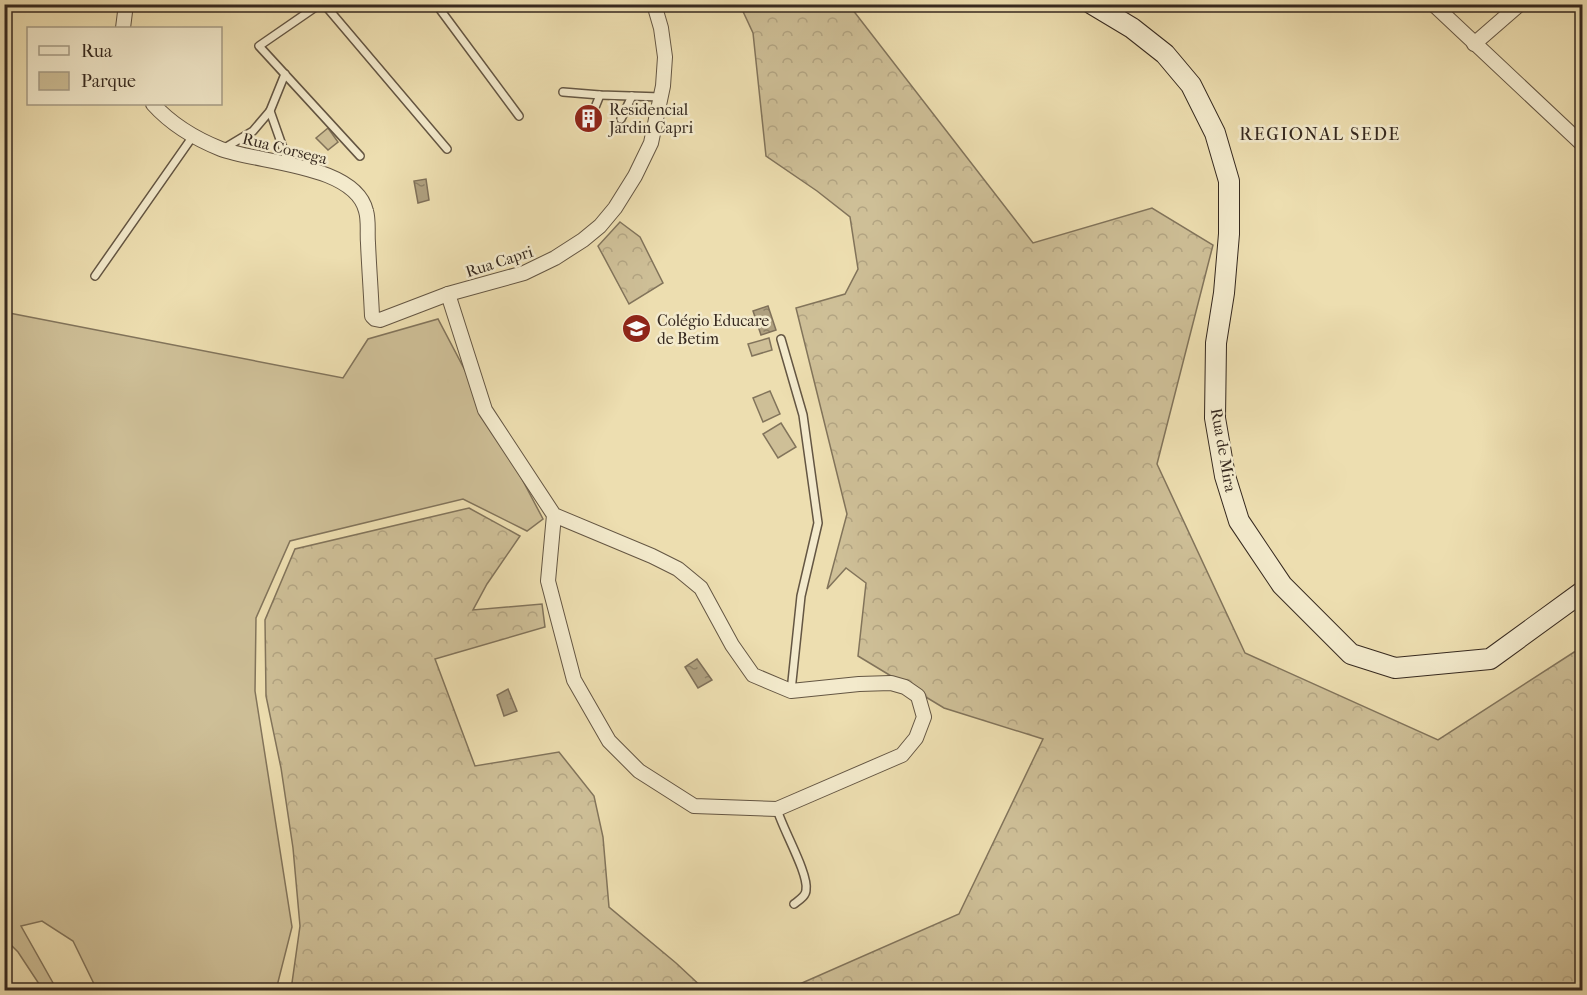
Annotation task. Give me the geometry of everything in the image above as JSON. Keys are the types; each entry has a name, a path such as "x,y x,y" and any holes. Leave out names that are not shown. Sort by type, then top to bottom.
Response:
{"street":[{"path":"123,27 126,4"},
{"name":"Rua Capri","path":"380,320 448,294 524,273 555,258 600,226 636,176 651,143 663,86 665,57 661,28 654,4"},
{"name":"Rua de Mira","path":"1092,4 1132,28 1165,54 1191,85 1215,133 1229,182 1229,223 1224,293 1216,343 1215,418 1225,476 1239,521 1282,585 1351,654 1395,668 1490,658 1582,592"},
{"path":"1433,4 1582,144"},
{"path":"1474,44 1520,4"},
{"name":"Rua Corsega","path":"154,105 163,115 193,136 222,149 319,171 342,182 357,194 366,210 372,316 380,320"},
{"path":"448,294 485,410 554,515 678,569 701,588 732,645 753,675 791,691 859,684 891,683 905,687 918,696 924,717 916,738 902,755 777,808 694,806 669,792 639,771 609,741 574,680 548,581 554,515"}],"lane":[{"path":"360,156 259,46 322,4 447,149"},
{"path":"436,4 519,116"},
{"path":"222,149 253,131 270,111 285,74"},
{"path":"563,92 661,97"},
{"path":"594,110 600,95"},
{"path":"621,119 632,96"},
{"path":"270,111 290,165"},
{"path":"95,276 193,136"},
{"path":"781,339 802,415 818,523 801,596 791,691"},
{"path":"777,808 804,873 807,890 794,904"}],"green space":[{"path":"740,5 849,5 1033,243 1152,208 1213,245 1157,464 1245,653 1438,740 1582,647 1582,990 786,990 959,914 1043,739 944,708 858,656 866,583 846,568 827,589 847,514 796,308 845,294 858,269 850,217 766,156 753,33"},
{"path":"328,128 338,142 328,150 316,138"},
{"path":"620,222 640,237 663,283 629,304 598,246"},
{"path":"4,312 343,378 368,339 438,319 543,519 527,531 463,499 290,541 256,618 255,691 292,927 276,990 97,990 73,941 42,921 21,926 57,990 43,990 18,952 5,939"},
{"path":"769,338 772,350 752,356 748,344"},
{"path":"770,391 780,414 763,422 753,398"},
{"path":"781,423 796,447 778,458 763,434"},
{"path":"469,508 520,536 487,584 473,610 542,604 545,627 435,659 475,766 559,752 594,796 603,837 609,907 705,990 291,990 300,926 293,848 281,768 266,696 265,620 295,549"}],"water":[{"path":"426,179 429,200 418,203 414,181"},
{"path":"768,306 776,330 761,335 753,311"},
{"path":"697,659 712,680 698,688 685,667"},
{"path":"508,689 517,711 504,716 497,695"}],"place":[{"name":"Residencial Jardin Capri","path":"588,118"},
{"name":"Colégio Educare de Betim","path":"636,329"}],"district":[{"name":"REGIONAL SEDE","path":"1320,134"}]}
